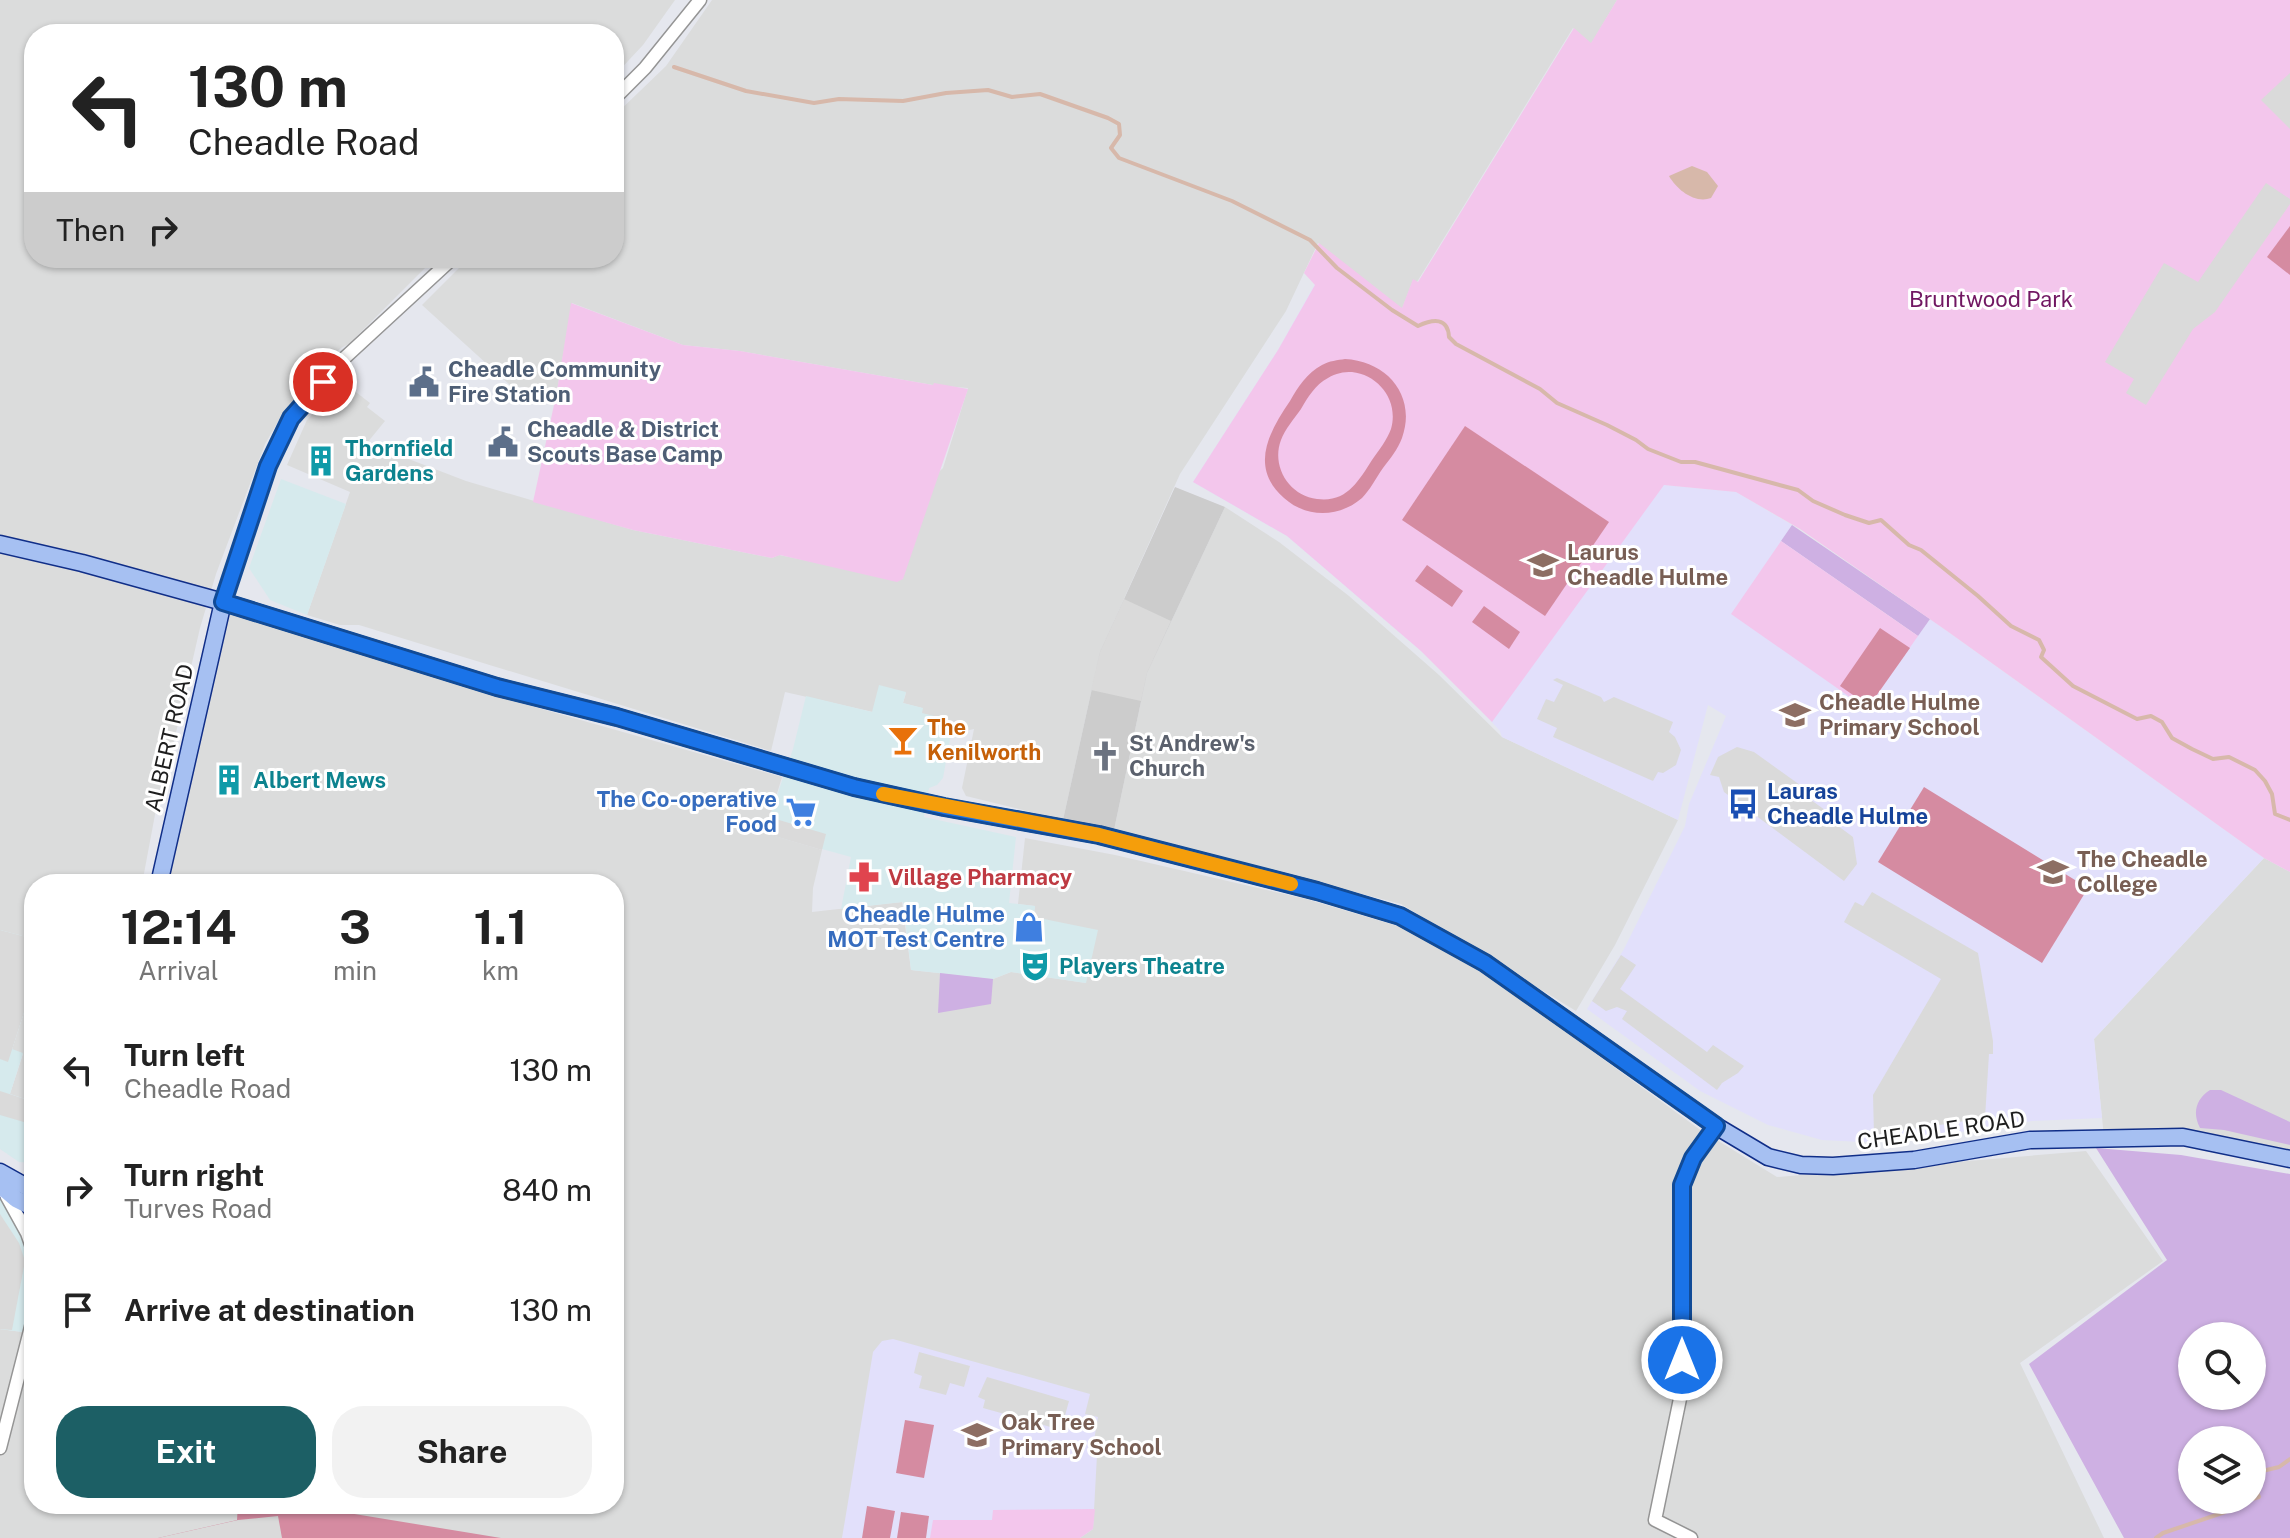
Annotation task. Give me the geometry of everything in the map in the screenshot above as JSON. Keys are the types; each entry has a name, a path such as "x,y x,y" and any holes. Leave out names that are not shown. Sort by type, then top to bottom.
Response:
{"main road":[{"name":"CHEADLE ROAD","path":"0,544 223,602 497,687 617,717 854,787 1099,835 1317,891 1400,916 1485,963 1716,1126 1768,1157 1801,1165 1833,1166 1914,1160 2030,1140 2183,1137 2290,1159"},
{"name":"ALBERT ROAD","path":"161,874 223,602"},
{"path":"0,1172 24,1174"},
{"path":"0,1172 24,1185"},
{"path":"0,1185 24,1203"}],"street":[{"path":"624,89 700,0"},
{"path":"223,602 264,477 291,418 339,363 442,268"},
{"path":"1691,1538 1655,1520 1682,1389 1682,1185 1693,1158 1716,1126"},
{"path":"0,1185 24,1228"},
{"path":"0,1448 24,1354"}],"shaded area":[{"path":"0,0 675,0 643,45 624,65 624,24 24,24 24,268 425,268 349,344 313,375 280,418 265,444 216,574 200,628 169,763 160,788 144,874 24,874 24,936 0,930"},
{"path":"712,0 1617,0 1591,44 1573,28 1417,282 1413,280 1402,309 1318,243 1286,311 1180,474 1100,652 1063,820 966,796 962,788 974,729 951,734 931,729 921,713 922,708 903,703 906,693 873,712 785,692 771,751 359,625 340,625 307,615 350,492 287,465 307,420 343,382 370,403 367,407 385,421 367,443 466,481 633,530 772,558 779,555 838,567 943,468 968,388 933,385 740,351 683,345 572,303 557,391 511,386 422,305 459,268 624,268 624,106 666,66"},
{"path":"2290,73 2290,129 2261,100"},
{"path":"1692,166 1707,172 1718,186 1711,198 1699,199 1687,194 1669,176"},
{"path":"2266,183 2290,199 2290,204 2215,312 2193,329 2146,405 2126,393 2134,379 2105,362 2164,263 2198,282"},
{"path":"2290,226 2290,275 2267,257"},
{"path":"1315,284 1664,485 1736,492 1792,525 1782,541 1917,636 1930,619 2264,858 2094,1039 2102,1118 2032,1121 1914,1139 1861,1142 1822,1140 1768,1125 1700,1091 1587,1009 1624,949 1685,826 1689,804 1726,716 1708,705 1678,820 1502,737 1460,688 1421,651 1287,536 1193,482 1278,350"},
{"path":"1345,359 1374,366 1395,384 1402,395 1406,423 1398,446 1362,498 1333,512 1312,512 1293,505 1273,486 1267,474 1266,450 1275,425 1303,381 1322,365","holes":["1343,373 1362,374 1385,391 1392,409 1391,429 1362,476 1350,489 1336,498 1307,497 1291,486 1281,469 1278,460 1283,436 1309,396 1323,381"]},
{"path":"1465,426 1609,522 1545,616 1402,520"},
{"path":"281,479 346,504 307,615 270,600 249,568"},
{"path":"1175,487 1225,507 1147,673 1114,830 1063,820 1100,652"},
{"path":"1225,507 1279,542 1349,596 1439,675 1502,737 1678,820 1615,945 1576,1011 1401,904 1114,830 1147,673"},
{"path":"1792,525 1930,619 1918,636 1781,541"},
{"path":"1427,565 1463,591 1452,607 1415,581"},
{"path":"1124,599 1171,621 1147,673 1141,701 1091,690 1100,652"},
{"path":"1484,606 1520,632 1509,649 1472,622"},
{"path":"226,607 524,704 782,777 765,833 822,850 813,888 812,912 902,902 911,970 993,979 1011,972 1086,983 1033,917 1035,906 1018,904 1025,838 1115,855 1306,899 1401,927 1493,979 1699,1129 1777,1177 2086,1151 2163,1261 2020,1363 2104,1538 0,1538 0,1329 24,1332 24,1514 624,1514 624,874 162,874"},
{"path":"1880,628 1910,648 1869,706 1840,686"},
{"path":"1557,678 1601,697 1604,702 1614,697 1673,722 1669,732 1681,750 1676,765 1663,773 1658,772 1653,781 1553,737 1557,728 1537,719 1546,699 1554,702 1563,685 1553,680"},
{"path":"879,685 906,692 903,703 923,708 922,713 934,716 931,729 951,734 943,778 929,788 924,817 1016,837 1009,903 1035,906 1034,917 1098,930 1086,983 1011,972 993,979 911,970 903,902 841,909 851,857 764,833 793,749 806,696 872,712"},
{"path":"1737,747 1754,752 1807,790 1804,795 1853,837 1857,864 1844,881 1724,792 1719,777 1710,775 1718,757"},
{"path":"1924,787 2088,888 2042,963 1878,862"},
{"path":"769,817 826,834 822,850 764,833"},
{"path":"2264,858 2290,872 2290,1158 2183,1137 2104,1137 2094,1039"},
{"path":"1872,892 1978,953 1993,1041 1993,1054 1989,1054 1985,1118 1874,1135 1873,1095 1941,979 1844,922 1855,902 1863,906"},
{"path":"0,930 24,936 24,1012 12,1049 23,1053 10,1094 24,1099 24,1162 0,1149"},
{"path":"0,930 24,936 24,1012 8,1062 0,1059"},
{"path":"1621,955 1636,965 1620,989 1707,1052 1713,1045 1744,1066 1738,1073 1717,1090 1622,1019 1627,1011 1617,1007 1606,1011 1592,1001"},
{"path":"940,973 993,979 991,1004 938,1013"},
{"path":"24,1012 24,1099 10,1094 23,1054 12,1050"},
{"path":"2210,1090 2221,1090 2290,1122 2290,1145 2224,1130 2200,1128 2196,1117 2197,1107"},
{"path":"0,1091 24,1099 24,1122 0,1115"},
{"path":"2096,1148 2181,1155 2290,1174 2290,1538 2124,1538 2029,1364 2167,1260"},
{"path":"0,1187 24,1235 24,1332 0,1329"},
{"path":"0,1214 19,1243 24,1266 12,1330 0,1329"},
{"name":"Oak Tree Primary School","path":"893,1339 1090,1394 1085,1414 1098,1417 1092,1452 1097,1455 1093,1529 1080,1538 842,1538 873,1352 882,1341"},
{"path":"919,1352 970,1366 964,1387 950,1383 946,1395 919,1388 922,1376 914,1373"},
{"path":"987,1377 1069,1401 1061,1430 983,1408 985,1400 978,1397"},
{"path":"905,1420 934,1425 924,1478 896,1473"},
{"path":"867,1506 895,1511 890,1538 862,1538"},
{"path":"901,1512 929,1516 926,1538 897,1538"},
{"path":"237,1514 354,1514 501,1538 158,1538 237,1520"},
{"path":"278,1516 282,1538 158,1538 238,1520"}],"green space":[{"name":"Bruntwood Park","path":"1617,0 2290,0 2290,872 2264,858 1800,529 1736,492 1664,485 1492,722 1421,651 1287,536 1193,482 1278,350 1315,285 1304,273 1319,243 1402,308 1413,279 1418,282 1574,28 1591,43"},
{"path":"571,303 683,345 740,351 968,389 903,579 897,582 780,555 772,558 633,530 533,502 557,391"},
{"path":"1781,541 1918,636 1867,709 1731,614"},
{"path":"1095,1509 1093,1529 1080,1538 930,1538 933,1520 992,1520 993,1510"}],"waterway":[{"path":"674,67 746,91 814,103 839,99 903,101 946,93 988,90 1012,97 1040,94 1108,118 1119,124 1120,135 1111,148 1119,158 1232,201 1310,240 1337,268 1392,310 1418,326 1434,321 1443,323 1456,344 1540,389 1557,403 1607,425 1648,449 1681,462 1695,462 1798,490 1813,501 1869,523 1881,520 2011,626 2039,640 2044,650 2041,657 2073,686 2137,719 2151,716 2162,722 2172,738 2213,759 2229,757 2255,770 2272,794 2275,814 2290,820"},
{"path":"2266,1470 2279,1467 2290,1459"},
{"path":"2156,1538 2219,1514"}],"slow traffic":[{"path":"883,794 1099,835 1291,884"}],"place":[{"name":"Cheadle Community Fire Station","path":"424,382"},
{"name":"Cheadle & District Scouts Base Camp","path":"503,442"},
{"name":"Thornfield Gardens","path":"321,461"},
{"name":"Laurus Cheadle Hulme","path":"1543,565"},
{"name":"Cheadle Hulme Primary School","path":"1795,715"},
{"name":"The Kenilworth","path":"903,740"},
{"name":"St Andrew's Church","path":"1105,756"},
{"name":"Albert Mews","path":"229,780"},
{"name":"Lauras Cheadle Hulme","path":"1743,804"},
{"name":"The Co-operative Food","path":"801,812"},
{"name":"The Cheadle College","path":"2053,872"},
{"name":"Village Pharmacy","path":"864,877"},
{"name":"Cheadle Hulme MOT Test Centre","path":"1029,927"},
{"name":"Players Theatre","path":"1035,966"},
{"name":"Oak Tree Primary School","path":"977,1435"}],"route":[{"path":"323,382 291,418 268,466 223,602 497,687 617,717 854,787 1099,835 1317,891 1400,916 1485,963 1716,1126 1693,1158 1682,1185 1682,1360"}]}
